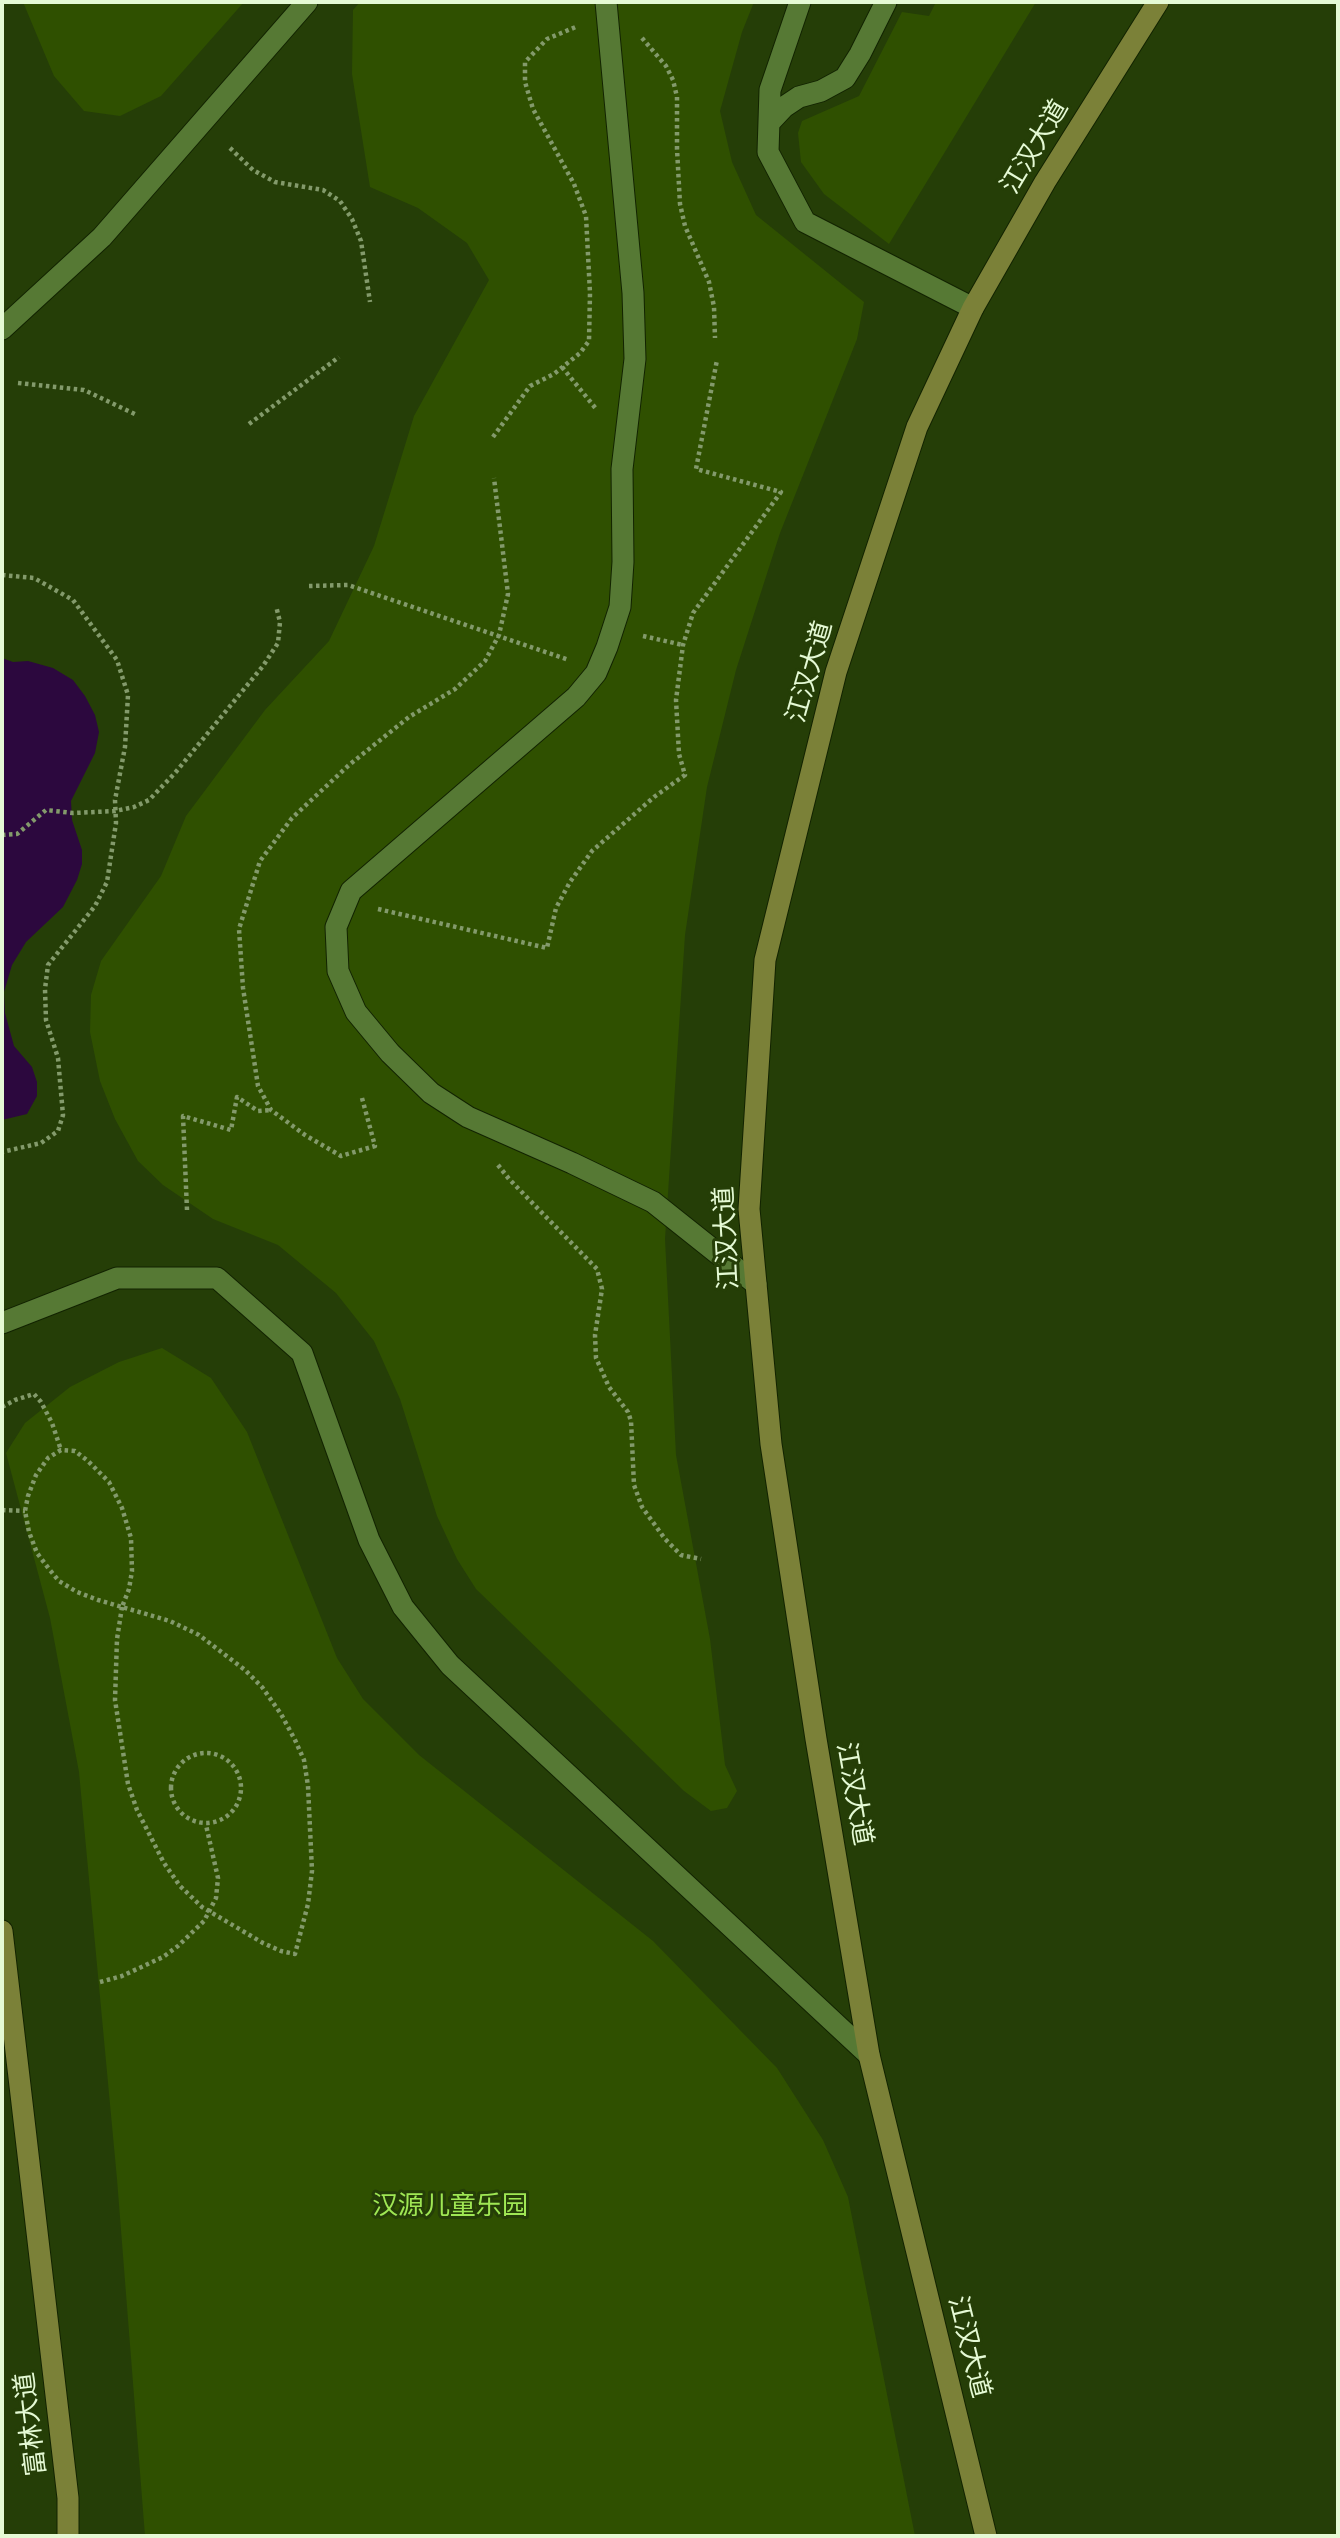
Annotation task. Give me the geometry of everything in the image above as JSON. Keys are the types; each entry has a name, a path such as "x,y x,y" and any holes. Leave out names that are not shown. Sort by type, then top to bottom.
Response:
{"main road":[{"name":"江汉大道","path":"986,2536 869,2056 773,1458 749,1209 765,960 836,672 918,427 973,308 1045,182 1158,2"},
{"name":"富林大道","path":"2,1931 68,2498 68,2536"}],"street":[{"path":"2,329 102,237 307,2"},
{"path":"606,2 634,293 635,359 622,469 623,562 620,607 596,673 576,697 351,891 336,927 338,971 356,1012 390,1054 431,1093 468,1117 653,1202 756,1283"},
{"path":"800,2 770,90 768,152 805,222 973,308"},
{"path":"769,123 784,107 799,97 821,91 845,78 886,2"},
{"path":"2,1323 117,1278 217,1278 302,1353 369,1540 403,1607 450,1665 869,2056"}],"path":[{"path":"493,437 530,386 562,368 580,353 589,341 590,293 586,216 574,184 533,108 525,82 525,62 547,39 582,26"},
{"path":"633,31 666,66 675,88 679,119 677,149 680,204 685,226 709,282 714,307 715,338"},
{"path":"230,148 253,170 275,182 323,190 340,201 361,240 370,302"},
{"path":"249,424 339,356"},
{"path":"346,902 548,948 556,908 592,851 654,797 685,775 678,754 676,700 683,645 693,613 781,492 696,469 718,360"},
{"path":"562,368 602,418"},
{"path":"18,383 84,390 137,415"},
{"path":"2,575 34,578 73,600 117,660 128,695 125,747 107,882 95,906 48,965 45,989 46,1020 58,1058 63,1090 63,1115 58,1131 41,1143 2,1152"},
{"path":"309,586 348,585 577,663"},
{"path":"2,835 18,834 46,810 73,813 115,811 149,800 183,764 263,666 278,643 280,622 276,606"},
{"path":"634,634 683,645"},
{"path":"187,1210 183,1116 231,1130 237,1097 258,1111 271,1110"},
{"path":"494,1160 509,1179 597,1269 602,1289 595,1335 596,1358 609,1387 628,1412 631,1422 634,1485 642,1507 665,1539 681,1555 701,1559"},
{"path":"2,1407 34,1394 52,1423 61,1450"},
{"path":"25,1511 36,1475 48,1458 61,1450 75,1451 109,1482 122,1508 131,1538 132,1571 122,1607 117,1639 115,1700 128,1784 137,1810 164,1863 180,1886 210,1912 263,1943 295,1954 308,1904 312,1871 310,1810 304,1760 281,1714 262,1687 245,1670 199,1635 170,1621 122,1607 76,1592 59,1581 37,1553 25,1511"},
{"path":"2,1510 25,1511"},
{"path":"201,1752 224,1757 239,1775 241,1787 235,1809 226,1817 206,1825 193,1822 183,1815 171,1796 171,1784 181,1763 201,1752"},
{"path":"100,1982 122,1976 163,1957 192,1933 210,1912 216,1898 218,1878 206,1825"}],"green space":[{"path":"23,2 244,2 161,96 120,116 84,111 54,76"},
{"path":"360,2 754,2 742,32 720,111 732,162 756,215 864,302 857,339 780,533 736,670 707,787 685,935 665,1239 676,1455 710,1639 725,1765 737,1791 727,1808 711,1811 684,1791 476,1589 457,1559 437,1516 400,1399 374,1341 336,1293 278,1245 213,1219 163,1185 138,1161 115,1119 100,1081 90,1032 91,995 101,961 161,876 186,816 265,710 329,641 374,546 414,416 489,280 467,243 418,208 370,187 352,74 353,10"},
{"path":"936,2 1036,2 889,244 824,194 801,162 798,133 802,121 859,96 902,12 929,16"},
{"name":"汉源儿童乐园","path":"162,1348 211,1378 247,1432 337,1658 363,1699 419,1755 653,1941 777,2068 823,2140 848,2197 915,2536 145,2536 117,2179 79,1772 50,1618 6,1453 25,1423 70,1387 119,1362"}],"shaded area":[{"path":"2,658 53,668 73,680 95,715 99,732 95,753 71,801 72,820 82,850 82,864 77,880 63,907 26,942 12,965 4,992 5,1013 14,1046 32,1067 37,1082 37,1096 27,1114 2,1120"}]}
